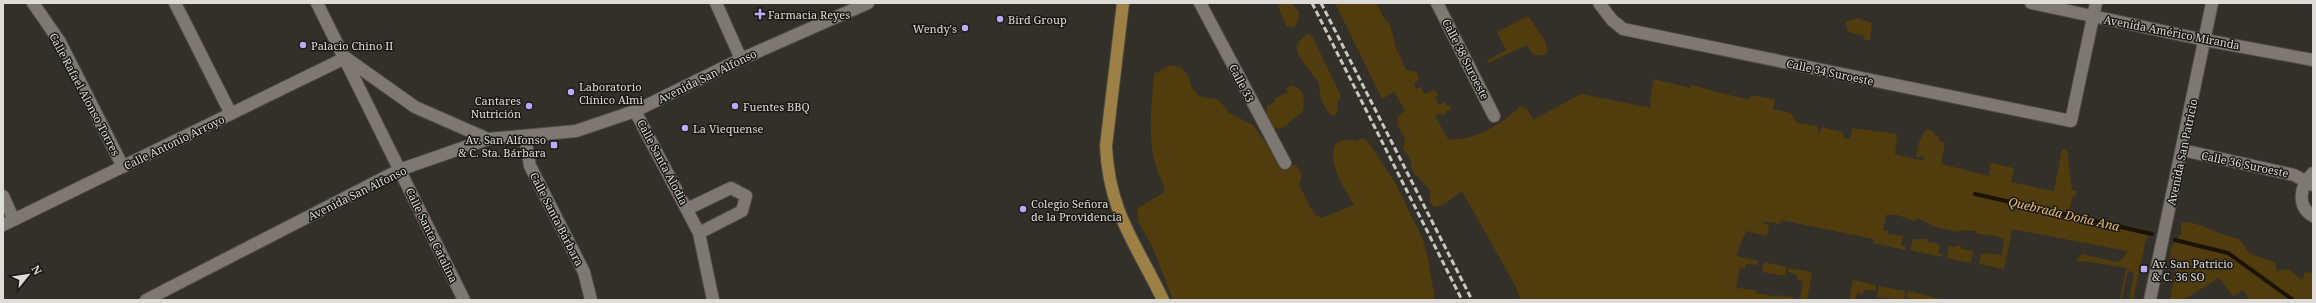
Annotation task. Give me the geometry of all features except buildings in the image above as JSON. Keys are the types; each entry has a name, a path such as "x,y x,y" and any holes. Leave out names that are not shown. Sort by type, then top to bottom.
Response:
{"main road":[{"path":"1124,3 1106,146 1107,168 1110,186 1126,231 1162,300"}],"street":[{"name":"Calle Rafael Alonso Torres","path":"33,3 60,42 123,166"},
{"path":"176,3 231,114"},
{"name":"Calle Santa Catalina","path":"318,3 464,300"},
{"path":"716,3 741,59"},
{"name":"Calle 33","path":"1200,3 1285,163"},
{"name":"Calle 38 Suroeste","path":"1437,3 1494,116"},
{"name":"Calle 34 Suroeste","path":"1599,3 1612,20 1623,29 2071,121 2093,17"},
{"name":"Avenida Américo Miranda","path":"2031,3 2205,40 2313,60"},
{"path":"2093,17 2096,3"},
{"name":"Avenida San Patricio","path":"2150,300 2212,3"},
{"name":"Avenida San Alfonso","path":"146,300 399,170 488,139 525,137 576,131 635,111 741,59 864,4"},
{"name":"Calle Antonio Arroyo","path":"3,225 345,58"},
{"path":"345,58 415,107 488,139"},
{"name":"Calle Santa Alodia","path":"635,111 687,209 731,188 746,196 742,211 699,233"},
{"name":"Calle Santa Bárbara","path":"525,137 530,166 584,272 591,300"},
{"name":"Calle 36 Suroeste","path":"2182,150 2311,179 2302,189 2301,200 2306,210 2313,216"},
{"path":"3,196 14,220"},
{"path":"687,209 699,233 713,300"}],"shaded area":[{"path":"1277,3 1292,3 1299,12 1299,17 1294,28 1286,26"},
{"path":"1335,3 1377,3 1383,17 1390,24 1396,48 1406,70 1417,72 1419,79 1414,84 1416,89 1421,87 1424,94 1435,90 1438,95 1435,98 1439,105 1445,102 1447,106 1451,105 1451,108 1442,116 1440,113 1435,116 1448,139 1466,138 1487,130 1506,119 1520,106 1529,111 1533,120 1581,94 1651,108 1650,99 1654,79 1690,88 1691,85 1749,100 1751,95 1775,100 1773,109 1791,113 1797,123 1817,126 1819,135 1822,127 1843,132 1843,138 1850,139 1852,128 1897,134 1895,154 1924,161 1923,156 1916,157 1919,142 1926,129 1934,131 1934,135 1939,136 1938,141 1945,142 1941,164 1989,176 1990,163 2014,168 2011,182 2054,191 2062,149 2067,149 2072,190 2077,191 2076,196 2073,196 2068,216 2147,235 2133,300 2129,300 2134,272 2128,271 2122,300 2120,300 2126,268 2084,261 2079,262 2077,259 2082,254 2118,262 2125,256 2127,251 2012,229 2004,269 1979,264 1981,253 2002,255 2004,239 1989,234 1989,236 1975,233 1976,231 1959,230 1959,232 1931,226 1931,224 1916,218 1915,221 1897,215 1886,215 1883,230 1888,231 1888,234 1903,236 1901,245 1906,246 1905,250 1874,243 1873,239 1781,220 1780,224 1761,221 1769,226 1767,236 1746,231 1736,256 1758,261 1757,265 1746,264 1745,269 1740,268 1736,288 1757,290 1756,293 1778,297 1779,295 1793,297 1793,300 1520,300 1516,287 1462,191 1443,205 1434,207 1429,201 1431,196 1429,189 1414,173 1411,166 1411,160 1403,149 1405,138 1397,125 1398,116 1405,110 1394,92 1382,99"},
{"path":"1528,16 1544,39 1548,51 1545,54 1536,55 1527,45 1488,63 1487,60 1506,50 1497,32"},
{"path":"1857,18 1872,23 1870,40 1864,40 1865,36 1848,32 1845,22"},
{"path":"1306,34 1310,34 1313,38 1341,96 1337,103 1338,110 1336,115 1332,116 1326,109 1321,97 1319,83 1298,54 1297,44"},
{"path":"1170,65 1181,68 1188,75 1192,88 1199,96 1219,100 1229,113 1253,125 1272,152 1288,166 1296,165 1302,175 1299,185 1314,214 1321,218 1354,205 1335,168 1333,152 1335,144 1345,139 1357,141 1360,139 1365,139 1397,186 1423,240 1435,300 1173,300 1153,248 1138,221 1138,208 1163,193 1165,187 1154,160 1151,117 1154,74"},
{"path":"1292,86 1297,87 1302,93 1304,105 1302,113 1280,129 1277,129 1269,120 1267,106 1275,102 1274,99 1288,92 1286,88"},
{"path":"2188,222 2239,239 2250,254 2275,262 2277,271 2288,269 2302,280 2305,272 2313,273 2313,300 2249,300 2243,290 2233,296 2219,278 2183,300 2170,300 2176,267 2170,260 2171,248 2181,234 2181,223"},
{"path":"1913,239 1928,239 1928,242 1940,244 1938,253 1943,254 1942,257 1910,250"},
{"path":"1957,245 1961,246 1961,249 1973,251 1971,263 1947,258 1949,246 1956,247"},
{"path":"1764,262 1787,267 1785,276 1762,272"},
{"path":"1789,268 1812,272 1807,300 1800,300 1803,281 1797,280 1798,275 1788,272"},
{"path":"1853,280 1876,285 1875,290 1864,290 1863,294 1857,293 1856,300 1849,300"},
{"path":"1879,286 1905,291 1904,300 1878,297 1876,300"},
{"path":"1908,291 1938,298 1938,300 1916,300 1906,297"}],"waterway":[{"name":"Quebrada Doña Ana","path":"1975,194 2152,234"},
{"name":"Quebrada Doña Ana","path":"2175,240 2228,253 2293,300"}],"railway":[{"path":"1312,3 1462,300"},
{"path":"1321,3 1472,300"}],"place":[{"name":"Farmacia Reyes","path":"760,14"},
{"name":"Bird Group","path":"1000,19"},
{"name":"Wendy's","path":"965,28"},
{"name":"Palacio Chino II","path":"303,45"},
{"name":"Laboratorio Clínico Almi","path":"571,92"},
{"name":"Cantares Nutrición","path":"529,106"},
{"name":"Fuentes BBQ","path":"735,106"},
{"name":"La Viequense","path":"685,128"},
{"name":"Av. San Alfonso & C. Sta. Bárbara","path":"554,145"},
{"name":"Colegio Señora de la Providencia","path":"1023,209"},
{"name":"Av. San Patricio & C. 36 SO","path":"2144,269"}]}
